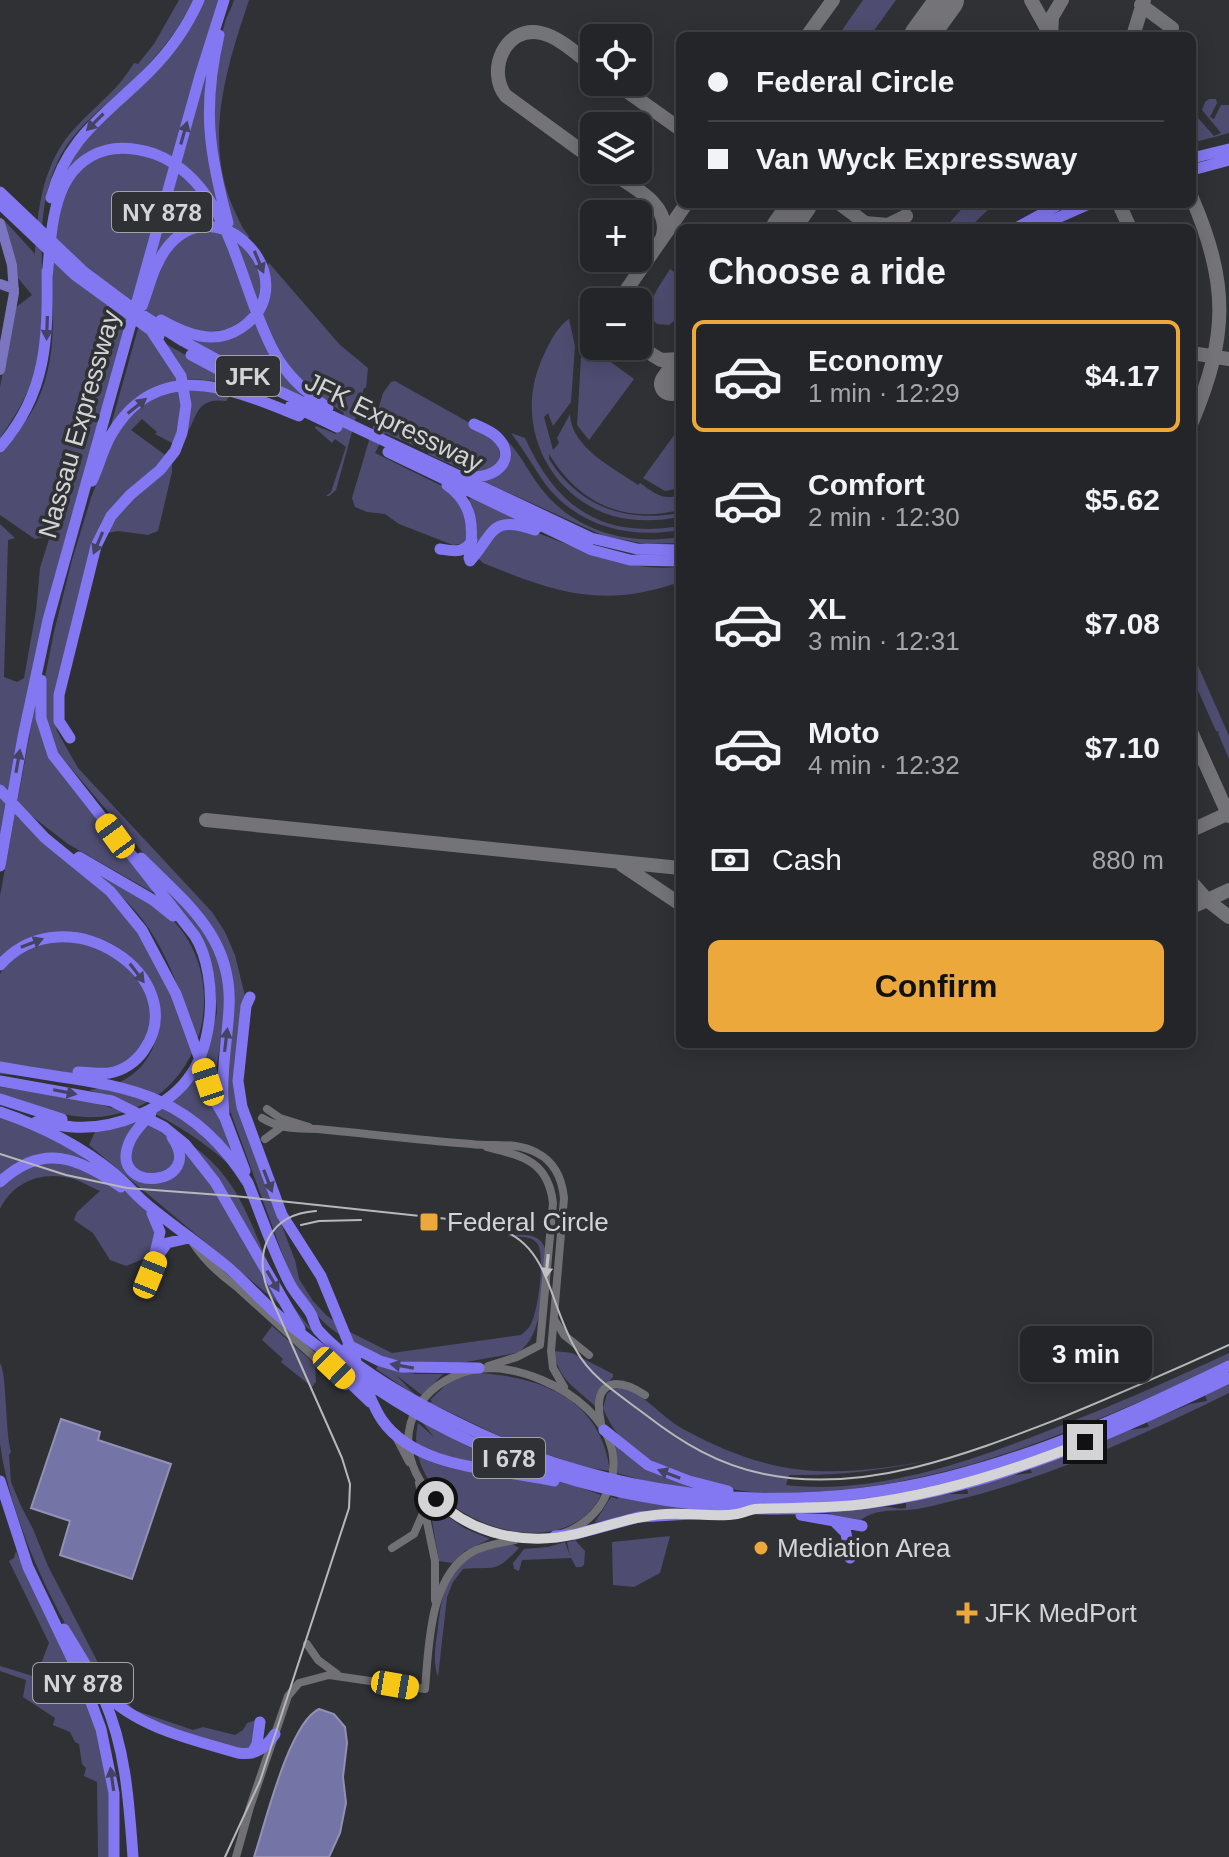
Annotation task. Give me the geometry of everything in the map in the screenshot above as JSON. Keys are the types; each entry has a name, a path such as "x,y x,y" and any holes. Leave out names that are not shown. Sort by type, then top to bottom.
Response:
{"highway":[{"name":"Nassau Expressway","path":"0,446 27,408 41,370 47,333 48,214 54,186 65,160 93,123 166,53 199,0"},
{"name":"Nassau Expressway","path":"0,866 48,620 200,76 226,0"},
{"path":"226,0 215,51 208,116 219,208 265,334 278,360 296,382 344,423 378,441"},
{"path":"47,278 53,216 60,194 70,174 87,159 104,151 126,148 148,152 173,164 192,178 219,208"},
{"path":"1196,157 1229,149"},
{"path":"1196,169 1229,160"},
{"path":"0,192 75,264 154,324 205,338 226,335 242,328 254,316 263,296 265,276 259,257 238,235 216,228 190,231 168,247 148,292 102,424"},
{"name":"JFK Expressway","path":"0,204 68,269 154,324 213,367 344,423"},
{"path":"1023,224 1053,208"},
{"path":"1045,224 1079,208"},
{"path":"70,738 59,721 59,695 96,546 111,516 160,470 175,451 182,433 186,405 178,369 154,324"},
{"path":"75,522 111,436 121,421 140,402 165,389 191,383 224,388 320,425 344,423"},
{"path":"433,465 475,478 485,478 495,473 504,459 502,444 495,436 474,424"},
{"name":"JFK Expressway","path":"378,441 409,462 583,546 630,560 676,561"},
{"name":"JFK Expressway","path":"378,441 582,534 618,546 676,548"},
{"path":"409,462 458,493 471,516 473,535 470,561 490,533 510,524 532,529 605,558 630,560"},
{"path":"440,549 463,550 473,535"},
{"path":"48,620 40,689 42,726 58,762 191,931 200,946 205,964 210,1002 205,1040 192,1074 128,1144 127,1158 137,1175 158,1179 167,1177 174,1170 179,1159 179,1148 164,1127"},
{"path":"0,790 45,838 97,879 130,914 160,960 215,1101 225,1118 248,1183"},
{"path":"18,811 72,853 161,905 187,932 205,964"},
{"path":"96,811 194,910 219,948 229,996 221,1080 225,1118"},
{"path":"0,965 14,952 37,941 56,937 86,938 107,946 126,960 148,991 154,1011 153,1030 150,1041 136,1060 125,1068 110,1072 47,1074"},
{"path":"250,997 246,1006 239,1072 240,1097 261,1164 282,1215 321,1276 383,1422 399,1437 425,1453 461,1465 510,1471 566,1484 587,1484"},
{"name":"I 678","path":"0,1067 101,1082 137,1091 165,1101 187,1115 231,1157 248,1183 283,1268 311,1314 315,1327 410,1404"},
{"path":"0,1081 112,1101 164,1127 185,1144 215,1182 302,1333"},
{"path":"0,1099 79,1122 111,1119 165,1101"},
{"path":"0,1112 14,1117 85,1127 127,1119 165,1101"},
{"name":"I 678","path":"14,1117 70,1143 117,1176 287,1322 362,1379 508,1458 587,1484 602,1483"},
{"path":"0,1182 17,1169 52,1159 75,1161 93,1168 145,1203 160,1228 150,1275 163,1246 189,1238"},
{"path":"311,1314 346,1344 386,1363 419,1369 481,1368"},
{"path":"287,1322 372,1404 389,1425"},
{"name":"I 678","path":"619,1487 772,1499 873,1492 964,1473 1077,1433 1229,1366"},
{"name":"I 678","path":"424,1412 602,1483 696,1505 756,1509 863,1504 962,1485 1093,1438 1229,1378"},
{"path":"603,1429 637,1459 659,1471 711,1487 772,1499"},
{"name":"NY 878","path":"0,1481 28,1567 85,1686 101,1729 114,1793 114,1857"},
{"path":"555,1536 576,1534 648,1515 736,1514 756,1509 862,1526"},
{"path":"12,1520 113,1723 128,1791 133,1857"},
{"path":"831,1520 845,1531 850,1558"},
{"path":"97,1686 115,1704 137,1719 234,1752 252,1753 262,1749 275,1734"},
{"path":"252,1753 257,1744 260,1722"}],"main road":[{"path":"0,223 12,265 14,289 0,370"},
{"path":"0,284 14,289"}],"street":[{"path":"281,1127 264,1114 318,1129"},
{"path":"237,1857 275,1734 290,1693 299,1683 315,1677 341,1676 425,1689 433,1624 435,1567 409,1437 413,1419 420,1402 444,1380 517,1357 540,1345 553,1208 551,1190 543,1174 517,1154 479,1145 318,1129 281,1127 271,1131 265,1139"},
{"path":"479,1145 500,1144 530,1150 547,1159 558,1174 564,1207 551,1351 552,1365 567,1391"},
{"path":"189,1238 214,1268 389,1425 432,1496 461,1519 486,1531 523,1538"},
{"path":"553,1317 564,1335 589,1355"},
{"path":"481,1368 525,1373 567,1391 588,1409 603,1429"},
{"path":"433,1624 443,1585 454,1568 478,1549 523,1538 555,1536 585,1522 598,1509 607,1493 613,1462 599,1403 607,1388 623,1383 645,1395"},
{"path":"392,1548 414,1534 423,1519 424,1506"},
{"path":"435,1567 454,1568"},
{"path":"307,1644 321,1664 341,1676"},
{"path":"237,1857 288,1708 296,1693 315,1677"}],"shaded area":[{"path":"179,0 193,0 169,39 139,74 73,137 57,163 49,184 42,228 43,317 40,353 28,391 0,438 0,387 15,308 32,295 18,278 4,220 35,254 40,203 56,155 76,127 154,44"},
{"path":"203,0 220,0 59,564 21,728 0,840 0,524 15,538 8,540 4,677 17,682 24,678 40,568 50,536 35,539 0,515 0,454 33,410 46,377 52,341 55,226 61,200 72,178 89,162 105,155 128,152 153,157 155,151 127,145 103,148 82,160 61,180 77,147 90,131 155,72 189,29"},
{"path":"234,0 249,0 233,50 222,102 220,154 232,205 249,236 248,239 238,232 215,226 194,228 169,243 156,261 154,259 211,56 207,95 208,130 220,203 217,204 195,175 190,180 201,191 216,217 231,221 215,145 213,99 219,50"},
{"path":"863,0 896,0 873,32 841,32"},
{"path":"1216,99 1210,117 1214,119 1221,105 1229,105 1229,133 1196,142 1196,116 1214,136 1221,133 1202,110 1205,102"},
{"path":"962,208 990,208 973,224 948,224"},
{"path":"200,231 220,232 253,253 262,283 260,296 251,314 228,330 150,335 255,394 215,381 192,379 174,382 111,425 137,332 167,254 184,238"},
{"path":"269,263 340,345 368,368 366,388 336,490 329,496 326,496 331,492 346,447 335,439 332,443 315,428 336,434 344,413 305,386 259,327 303,393 301,396 184,335 206,340 254,319"},
{"path":"670,269 676,273 676,319 669,325 657,324 652,320 652,302"},
{"path":"569,319 575,346 571,402 553,426 548,413 544,417 553,450 559,443 557,438 570,414 578,437 595,456 638,485 640,483 659,495 676,496 676,511 640,514 604,506 574,485 549,454 549,459 575,489 606,508 641,516 676,514 676,517 655,520 613,516 590,507 555,476 535,434 532,411 533,388 540,364 560,327"},
{"path":"581,360 608,360 634,379 589,440 577,425"},
{"path":"395,381 493,436 498,447 499,459 491,472 466,471 385,433 375,453 450,490 466,511 467,539 461,544 453,545 399,524 385,514 355,507 352,498 383,393"},
{"path":"179,387 232,393 226,401 214,401 200,409 189,431 176,445 155,434 157,432 142,419 131,430 172,460 158,531 148,535 118,531 107,533 97,541 54,713 57,731 78,768 212,912 225,932 235,955 245,996 237,1087 253,1120 278,1216 299,1279 313,1301 348,1331 392,1353 521,1335 530,1326 536,1309 540,1249 530,1238 507,1236 529,1235 539,1239 545,1248 541,1306 533,1334 517,1353 449,1365 403,1365 340,1338 341,1335 326,1325 308,1303 292,1280 225,1097 228,964 150,861 57,752 48,730 44,682 72,560 91,498 116,433 149,398"},
{"path":"511,433 525,438 552,483 585,513 627,528 676,526 676,530 643,533 607,527 574,511 546,485"},
{"path":"676,433 676,489 665,491 643,478"},
{"path":"504,437 550,499 582,523 619,536 639,539 676,537 676,543 646,544 604,536 481,480 498,474"},
{"path":"472,497 522,522 512,521 473,551 468,501"},
{"path":"521,527 618,562 676,567 676,583 627,595 603,596 557,589 483,563 479,552 496,531"},
{"path":"1196,661 1229,736 1229,759 1220,732 1216,731 1196,686"},
{"path":"36,700 49,755 154,891 68,844 24,810 17,817 79,868 133,920 197,1037 157,942 128,902 93,871 144,898 171,918 190,944 201,973 204,1004 199,1034 187,1062 168,1086 143,1104 112,1115 69,1115 0,1095 0,1087 80,1098 112,1108 122,1102 89,1090 124,1080 146,1060 157,1034 156,1005 145,977 125,953 97,937 60,933 44,936 20,944 0,959 0,896"},
{"path":"155,877 190,909 217,952 227,999 215,1078 205,1058 239,1174 189,1133 154,1113 144,1119 196,1148 222,1173 240,1200 282,1289 314,1333 89,1145 96,1130 161,1107 209,1041 217,1013 209,955"},
{"path":"57,940 102,947 136,974 148,995 152,1020 146,1043 119,1074 102,1081 0,1074 0,974 11,960 24,951"},
{"path":"0,1111 73,1150 90,1163 63,1156 0,1179"},
{"path":"58,1160 98,1173 134,1198 153,1217 157,1225 155,1245 148,1257 126,1266 110,1260 93,1233 74,1220 77,1212 100,1191 74,1179 49,1176 29,1181 12,1192 0,1209 0,1187 27,1169"},
{"path":"272,1326 315,1364 316,1382 312,1387 281,1362 283,1359 262,1340"},
{"path":"554,1351 572,1353 613,1374 600,1391 595,1406 564,1376"},
{"path":"1229,1353 1229,1361 1210,1371 1024,1448 928,1476 828,1491 743,1491 676,1471 650,1460 627,1444 603,1408 607,1394 616,1386 626,1389 683,1429 716,1445 776,1466 805,1470 864,1470 933,1460 862,1472 789,1475 786,1485 856,1485 926,1472 995,1451 1103,1409"},
{"path":"0,1363 11,1452 11,1482 48,1566 108,1682 134,1710 193,1730 203,1727 235,1735 247,1723 259,1719 253,1747 241,1750 152,1721 122,1703 98,1679 44,1583 12,1498 0,1443"},
{"path":"378,1366 415,1374 443,1374 422,1395 396,1375 415,1395 376,1369"},
{"path":"478,1373 524,1380 565,1396 595,1426 610,1471 584,1467 512,1442 430,1403 451,1380"},
{"path":"1229,1384 1229,1393 1160,1426 1017,1483 913,1510 875,1513 857,1523 829,1515 875,1507 900,1509 906,1508 906,1503 949,1494 968,1494 967,1488 1032,1473 1030,1468 1072,1453 1091,1451 1089,1445 1130,1430 1149,1427 1147,1422 1190,1404 1207,1401 1205,1395"},
{"path":"61,1419 100,1432 98,1440 171,1464 132,1579 60,1555 70,1521 31,1508"},
{"path":"421,1421 471,1448 601,1495 581,1519 553,1531 521,1532 487,1524 457,1508 432,1485 418,1456 418,1423 434,1437"},
{"path":"615,1444 622,1452 690,1488 652,1483 617,1473"},
{"path":"617,1496 700,1510 595,1522 611,1497 618,1499"},
{"path":"429,1503 464,1528 490,1539 465,1551 452,1563 439,1561"},
{"path":"670,1536 660,1573 634,1587 613,1585 612,1542"},
{"path":"575,1540 585,1551 584,1565 581,1567 576,1567 571,1558 522,1560 519,1571 514,1569 513,1563 524,1549 565,1542 570,1556 567,1542"},
{"path":"512,1544 519,1548 504,1562 489,1568 463,1569 453,1582 447,1597 438,1677 436,1646 444,1592 449,1579 465,1560"},
{"path":"16,1551 87,1702 101,1741 111,1800 110,1857 98,1857 97,1782 84,1776 86,1768 82,1764 79,1744 70,1732 53,1725 55,1718 23,1697 26,1680 0,1671 0,1666 36,1677 49,1643 9,1561"},
{"path":"319,1709 334,1714 345,1727 347,1743 343,1777 346,1803 340,1833 329,1857 254,1857 288,1753 308,1718"}],"taxiway":[{"path":"810,32 833,0"},
{"path":"1031,0 1049,32"},
{"path":"1051,32 1052,17 1062,0"},
{"path":"1134,32 1144,0"},
{"path":"1141,5 1172,28"},
{"path":"580,56 555,38 528,32 518,36 502,52 498,74 506,96 580,150"},
{"path":"634,96 676,126"},
{"path":"629,184 647,196 661,214 663,235"},
{"path":"628,288 683,208"},
{"path":"845,208 867,224"},
{"path":"1121,208 1128,224"},
{"path":"1196,208 1213,257 1219,310 1218,336 1212,363 1196,412"},
{"path":"890,224 906,216"},
{"path":"865,223 876,224"},
{"path":"1196,354 1229,359"},
{"path":"652,355 661,360 676,359"},
{"path":"1196,743 1229,816"},
{"path":"1196,828 1229,813"},
{"path":"206,820 676,868"},
{"path":"622,865 676,901"},
{"path":"1196,888 1229,917"},
{"path":"1196,905 1229,890"}],"runway":[{"path":"924,32 947,0"},
{"path":"786,224 797,208"},
{"path":"671,384 676,377"}],"tram line":[{"path":"0,1154 66,1175 127,1188 234,1196 467,1221 495,1227 516,1237 530,1250 541,1267 576,1350 598,1378 687,1444 716,1459 764,1474 802,1479 840,1479 916,1467 1063,1417 1229,1345"},
{"path":"225,1857 260,1781 349,1508 350,1484 342,1458 264,1278 264,1250 268,1238 286,1219 316,1211"},
{"path":"301,1225 319,1221 361,1220"}],"place":[{"name":"Federal Circle","path":"429,1222"},
{"name":"Mediation Area","path":"761,1548"},
{"name":"JFK MedPort","path":"967,1613"}],"route":[{"path":"436,1499 457,1516 486,1531 518,1538 546,1538 576,1534 606,1524 656,1514 736,1514 752,1509 826,1508 908,1497 989,1477 1085,1442"}]}
